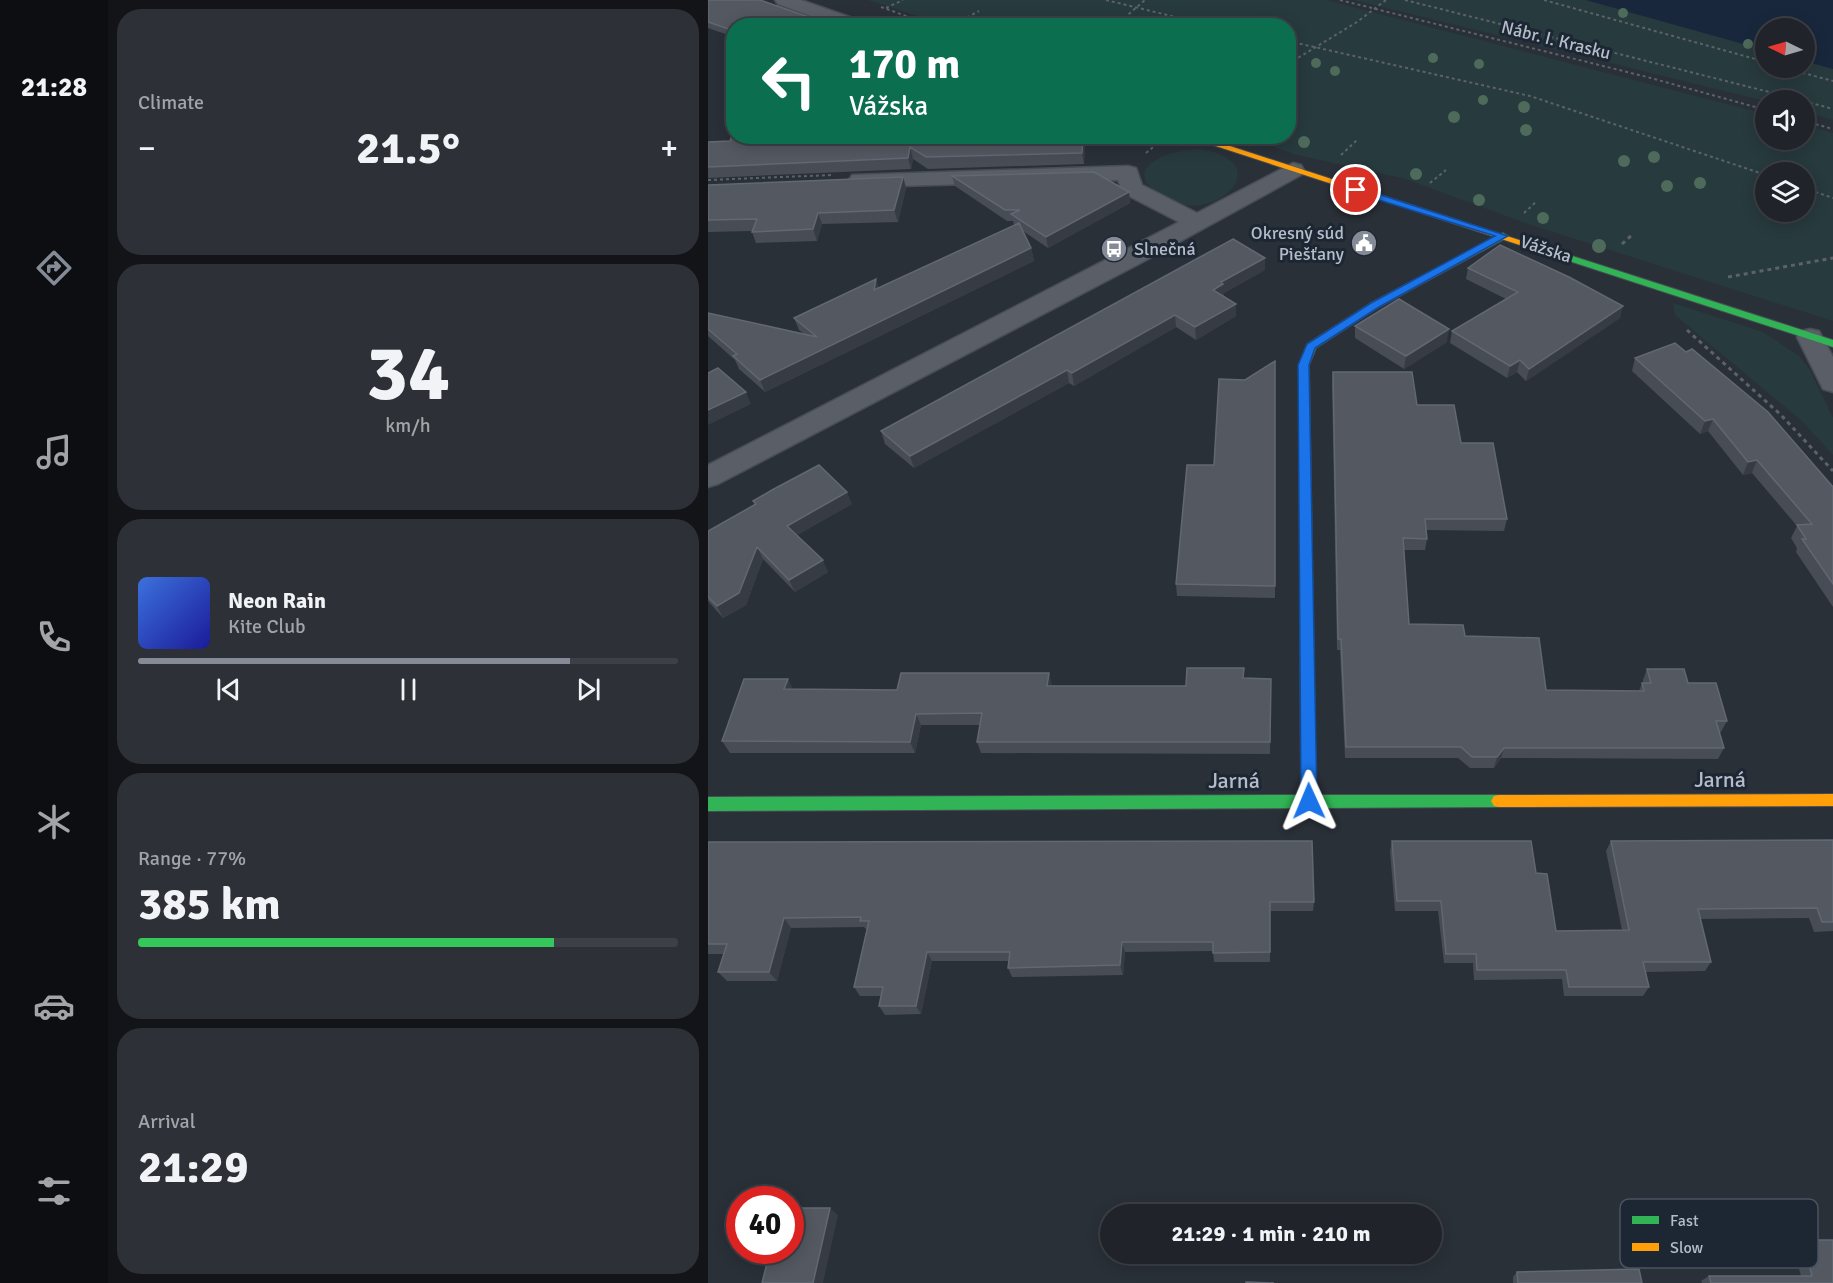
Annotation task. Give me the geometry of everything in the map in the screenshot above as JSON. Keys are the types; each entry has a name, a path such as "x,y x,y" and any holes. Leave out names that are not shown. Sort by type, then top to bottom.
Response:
{"street":[{"path":"784,0 834,18"},
{"name":"Vážska","path":"1213,144 1664,287 1822,341"},
{"path":"708,477 1198,223 1293,170"},
{"path":"835,181 1128,173 1131,188 1198,223"},
{"path":"1309,801 1304,365 1311,346 1375,305 1503,236"},
{"path":"1822,341 1833,383"},
{"name":"Jarná","path":"708,804 1833,800"}],"path":[{"path":"1106,0 1176,18"},
{"path":"1124,18 1145,0"},
{"name":"Nábr. I. Krasku","path":"1340,0 1635,74 1755,107"},
{"path":"1296,59 1357,22 1386,0"},
{"path":"1405,0 1760,90"},
{"path":"1544,0 1755,59"},
{"path":"876,6 911,18"},
{"path":"966,18 980,11"},
{"path":"1296,43 1530,96 1755,171"},
{"path":"1815,76 1833,81"},
{"path":"1815,104 1833,109"},
{"path":"1815,124 1833,129"},
{"path":"1815,192 1833,198"},
{"path":"1725,278 1816,263 1833,258"},
{"path":"1664,287 1653,300 1756,391 1814,447 1833,471"}],"green space":[{"path":"868,0 1326,0 1755,111 1755,150 1815,150 1815,128 1833,133 1833,321 1528,224 1406,179 1293,154 1268,144 1296,144 1296,18 923,18"},
{"path":"1354,0 1586,0 1755,47 1755,78 1815,78 1815,64 1833,69 1833,120 1815,115 1815,90 1755,90 1755,99"},
{"path":"1200,149 1224,156 1235,166 1237,178 1232,189 1220,198 1204,204 1185,205 1167,199 1152,189 1145,179 1145,171 1161,158 1173,153"},
{"path":"1673,303 1763,332 1799,356 1810,370 1833,418 1833,455 1803,422 1675,315"}],"water":[{"path":"1586,0 1833,0 1833,69 1815,64 1815,18 1755,18 1755,47"}],"building":[{"path":"708,0 760,0 812,18 726,18 726,28 708,22"},
{"path":"726,141 726,144 1083,144 1082,153 926,157 910,147 908,158 708,167 708,142"},
{"path":"1094,172 1129,192 1046,237 1011,214 1020,210 1005,210 952,176"},
{"path":"903,177 894,210 818,213 813,229 752,232 757,219 708,220 708,185"},
{"path":"1019,223 1031,248 760,380 733,356 737,354 708,329 708,313 817,337 794,318 876,279 874,290"},
{"path":"1233,239 1265,258 1221,282 1223,284 1213,290 1236,304 1195,327 1175,315 1072,373 1067,370 910,456 881,431"},
{"path":"1500,245 1569,277 1623,306 1529,369 1520,360 1510,366 1452,331 1518,292 1468,268"},
{"path":"1399,299 1449,329 1406,356 1355,326"},
{"path":"1675,343 1686,352 1692,349 1768,412 1833,487 1833,584 1802,539 1806,539 1797,525 1812,524 1757,460 1748,462 1713,419 1705,421 1635,358"},
{"path":"1275,361 1275,586 1176,584 1187,465 1214,465 1219,379 1245,380"},
{"path":"718,368 746,392 708,410 708,373"},
{"path":"1333,372 1412,372 1417,405 1454,405 1461,443 1493,443 1507,519 1425,519 1427,539 1403,538 1409,624 1463,625 1465,636 1539,638 1546,690 1644,691 1642,683 1651,683 1647,669 1684,669 1688,683 1716,683 1727,721 1716,721 1724,748 1504,748 1497,757 1472,757 1461,747 1346,747 1341,639 1338,639"},
{"path":"819,465 847,492 787,526 823,560 789,580 757,547 739,593 717,606 708,597 708,531 756,504 753,501"},
{"path":"1187,668 1244,668 1243,678 1271,679 1270,742 977,742 982,713 916,714 910,742 722,741 744,679 788,679 784,689 897,690 901,673 1049,673 1047,686 1186,686"},
{"path":"1833,840 1833,922 1822,922 1817,908 1698,909 1711,962 1643,962 1649,987 1569,987 1566,970 1477,970 1476,954 1446,954 1441,901 1397,901 1392,841 1531,841 1536,873 1547,874 1556,931 1629,930 1611,841"},
{"path":"1312,841 1314,902 1270,902 1270,952 1213,953 1213,942 1122,942 1120,965 1008,968 1010,952 927,952 916,1006 879,1006 883,987 854,987 869,921 860,921 861,917 784,918 769,972 718,972 727,944 708,944 708,842"},
{"path":"804,1208 830,1208 813,1283 762,1283 767,1264 804,1264"},
{"path":"1818,1240 1833,1240 1833,1283 1711,1283 1709,1276 1812,1276 1810,1268 1818,1268"},
{"path":"1639,1269 1642,1283 1518,1283 1517,1272"}],"traffic: fast":[{"path":"1309,801 1304,365 1311,346 1375,305 1503,236"},
{"path":"1563,256 1833,344"},
{"path":"708,804 1499,801"}],"traffic: slow":[{"path":"1214,144 1563,256"},
{"path":"1499,801 1833,800"}],"place":[{"name":"Okresný súd Piešťany","path":"1364,243"},
{"name":"Slnečná","path":"1114,249"}],"route":[{"path":"1309,801 1304,365 1311,346 1375,305 1503,236 1356,190"}]}
